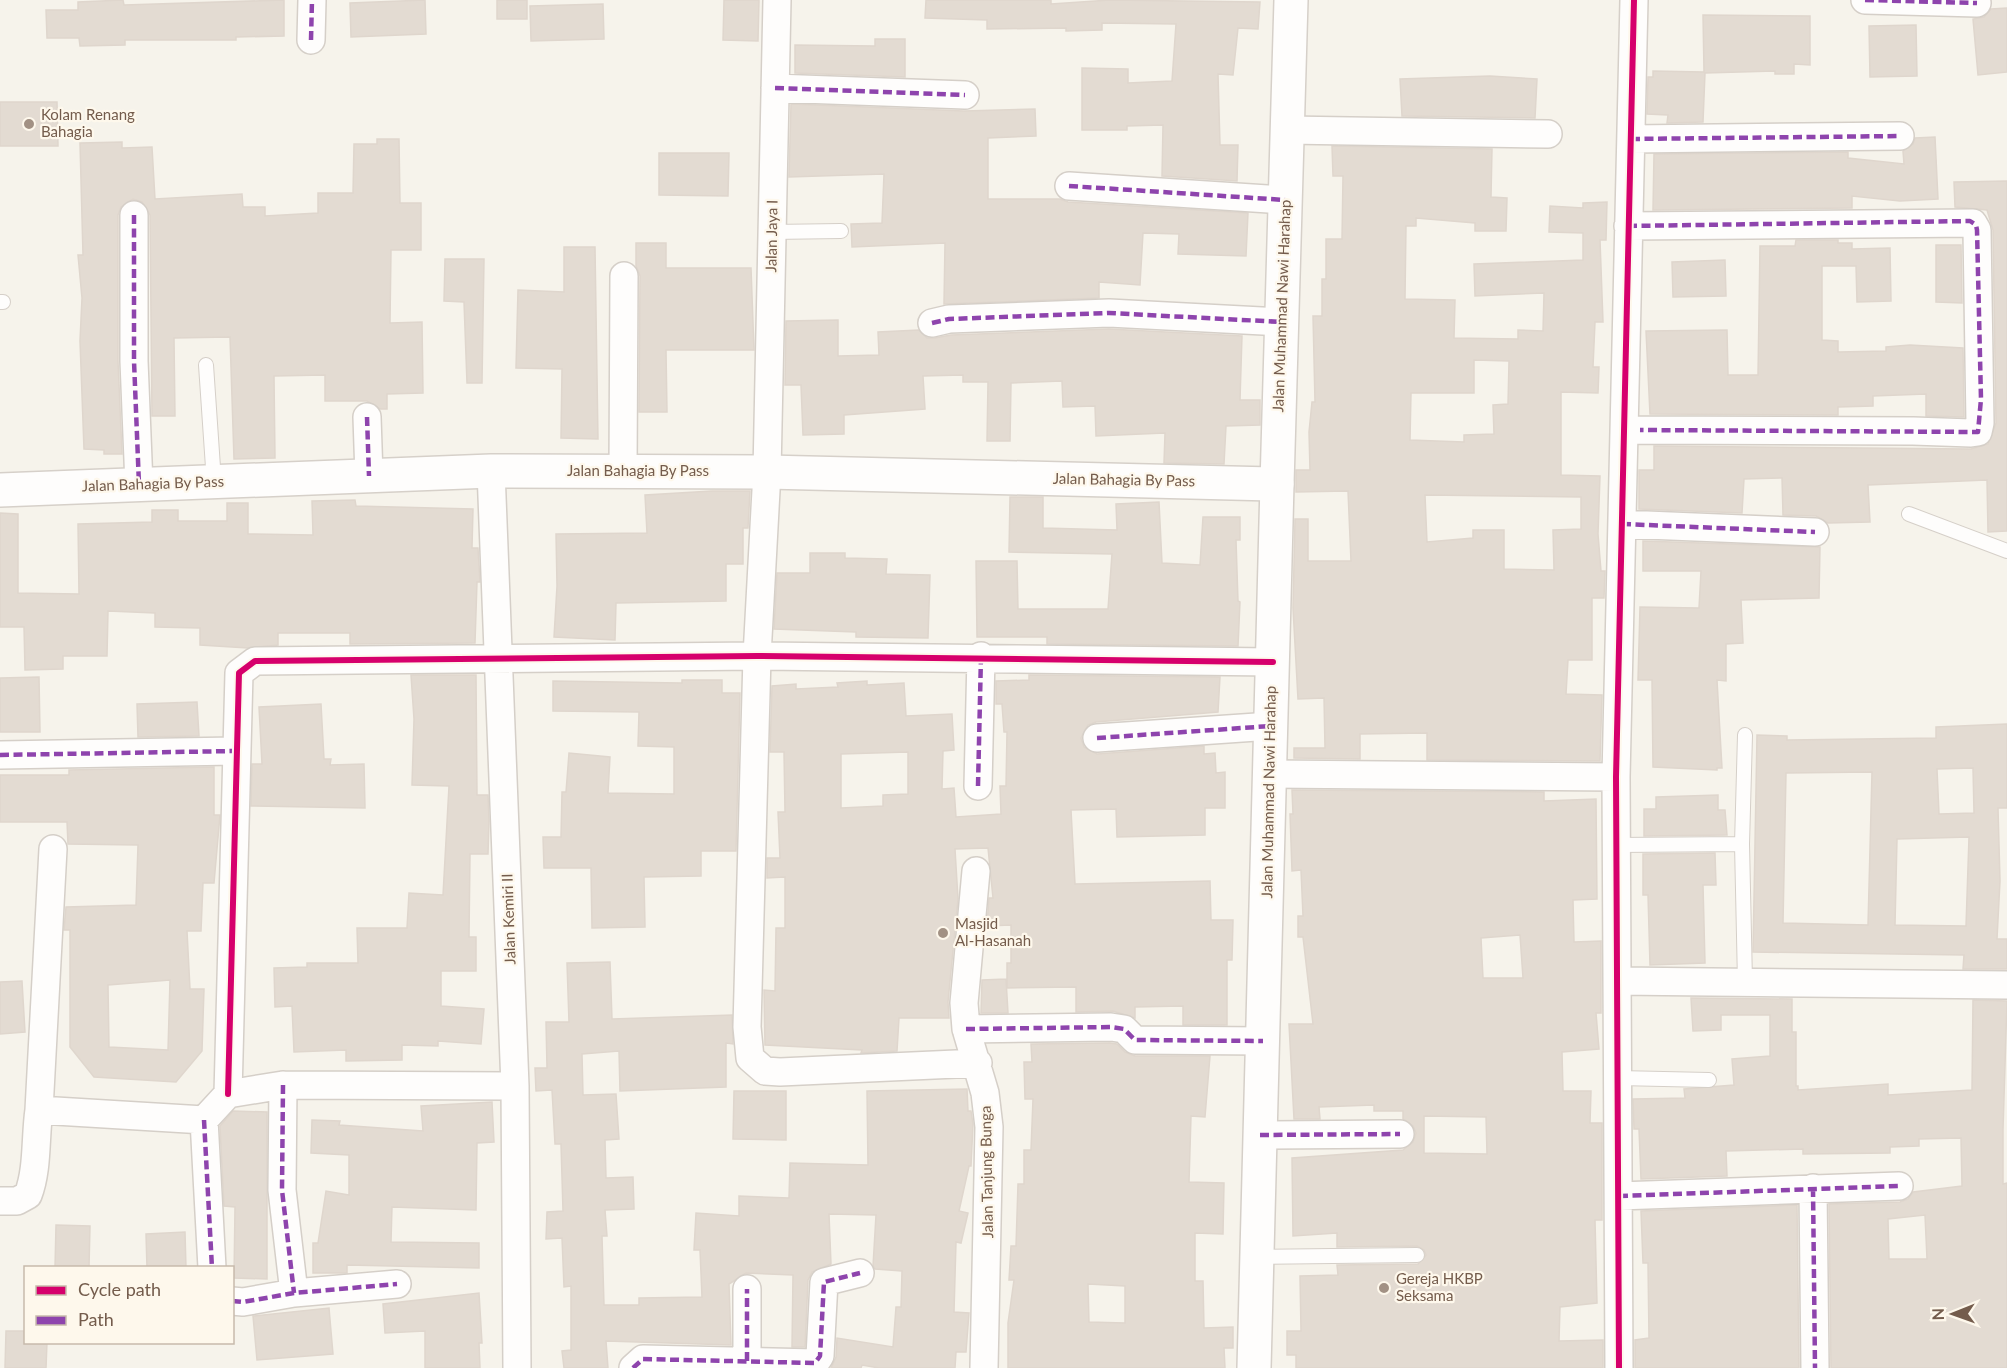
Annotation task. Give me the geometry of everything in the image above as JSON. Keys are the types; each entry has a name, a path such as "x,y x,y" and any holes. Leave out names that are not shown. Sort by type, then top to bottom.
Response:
{"main road":[{"name":"Jalan Muhammad Nawi Harahap","path":"1254,1368 1291,0"},
{"name":"Jalan Bahagia By Pass","path":"0,490 491,471 767,472 1277,484"}],"street":[{"path":"311,40 312,0"},
{"name":"Jalan Jaya I","path":"777,0 767,472 757,656 747,1028 750,1058 765,1071 780,1072 978,1063"},
{"path":"1619,1368 1616,777 1634,0"},
{"path":"1865,0 1977,3"},
{"path":"775,88 965,95"},
{"path":"1287,130 1548,134"},
{"path":"1631,139 1900,136"},
{"path":"1069,186 1285,200"},
{"path":"134,215 134,361 140,484"},
{"path":"1625,430 1913,431 1971,434 1979,429 1981,415 1977,230 1974,223 1628,226"},
{"path":"623,471 624,276"},
{"path":"932,323 949,319 1109,314 1282,322"},
{"path":"367,417 369,476"},
{"name":"Jalan Kemiri II","path":"491,471 515,1086 517,1368"},
{"path":"1622,524 1815,532"},
{"path":"978,786 981,656"},
{"path":"228,1094 235,751 239,673 246,665 255,661 500,657 981,656 1273,662"},
{"path":"1097,738 1271,726"},
{"path":"0,755 235,751"},
{"path":"1270,774 1616,777"},
{"path":"0,1201 17,1201 28,1195 33,1183 53,849"},
{"name":"Jalan Tanjung Bunga","path":"976,871 964,1003 966,1029 978,1063 985,1093 989,1127 984,1368"},
{"path":"1618,981 2007,985"},
{"path":"966,1029 1111,1026 1124,1029 1135,1040 1263,1041"},
{"path":"212,1266 204,1120 228,1094 283,1085 515,1086"},
{"path":"283,1085 282,1190 294,1293"},
{"path":"39,1110 204,1120"},
{"path":"1260,1135 1400,1134"},
{"path":"1619,1196 1899,1186"},
{"path":"1813,1188 1815,1368"},
{"path":"633,1368 643,1359 815,1364 820,1356 824,1282 860,1273"},
{"path":"234,1301 243,1302 294,1293 397,1284"},
{"path":"747,1289 747,1361"}],"lane":[{"path":"772,232 841,231"},
{"path":"206,364 214,482"},
{"path":"1909,514 2007,551"},
{"path":"1745,735 1742,844 1745,982"},
{"path":"1617,845 1742,844"},
{"path":"1618,1078 1709,1080"},
{"path":"1257,1257 1417,1255"}],"building":[{"path":"123,0 124,5 284,0 284,36 236,37 236,40 125,40 125,45 80,46 79,38 47,38 46,10 78,10 78,2"},
{"path":"425,0 426,34 351,37 350,3"},
{"path":"497,0 527,0 527,19 497,19"},
{"path":"724,0 759,0 758,41 723,40"},
{"path":"926,0 1051,0 1051,4 1110,0 1260,2 1258,29 1238,28 1233,75 1218,74 1220,145 1238,145 1237,181 1162,176 1163,125 1127,126 1127,130 1082,130 1082,68 1128,69 1128,83 1172,81 1176,24 1102,23 1102,30 1066,31 1066,28 987,29 987,20 925,18"},
{"path":"603,4 604,39 531,41 530,6"},
{"path":"2007,8 2007,72 1978,75 1973,19 1984,17 1991,9"},
{"path":"1703,15 1810,16 1810,65 1794,64 1794,74 1775,74 1775,71 1705,73 1703,122 1667,123 1668,115 1647,114 1648,77 1653,77 1653,71 1704,72"},
{"path":"1916,25 1917,76 1870,77 1869,26"},
{"path":"875,39 905,39 905,77 795,73 795,45 875,46"},
{"path":"1490,76 1537,79 1535,118 1402,116 1400,79"},
{"name":"Kolam Renang Bahagia","path":"0,102 57,102 58,146 0,146"},
{"path":"791,104 964,111 1035,109 1036,136 988,138 988,199 1060,199 1068,202 1248,213 1246,256 1178,254 1179,234 1143,233 1140,285 1099,282 1099,298 944,304 945,243 852,247 851,224 882,223 884,174 789,177"},
{"path":"1935,137 1938,199 1900,201 1852,196 1852,208 1653,210 1654,154 1848,152 1848,158 1904,164 1903,151 1913,144 1915,138"},
{"path":"377,139 399,139 400,203 421,203 421,250 391,250 390,323 422,322 423,393 387,394 387,409 380,409 367,401 325,401 325,375 274,376 275,458 234,459 230,337 174,338 175,416 152,416 150,215 142,202 133,199 121,207 118,215 118,361 122,454 104,454 104,450 84,449 80,341 82,298 78,255 83,255 80,143 122,142 122,148 152,147 155,199 242,194 243,207 265,207 265,216 318,213 318,193 353,193 354,144 377,144"},
{"path":"1332,146 1492,149 1491,197 1507,198 1506,231 1475,231 1475,223 1416,218 1416,226 1406,226 1405,299 1455,300 1454,338 1518,339 1518,330 1543,331 1544,293 1475,296 1474,264 1583,260 1583,233 1549,232 1550,206 1583,208 1583,203 1607,202 1606,240 1600,240 1603,322 1595,322 1593,367 1599,367 1598,393 1561,392 1561,475 1600,476 1598,534 1601,571 1605,571 1604,598 1592,598 1592,660 1568,660 1566,694 1602,695 1600,761 1427,760 1427,733 1360,734 1360,759 1294,758 1294,748 1325,748 1324,698 1298,699 1293,608 1295,519 1308,519 1308,561 1351,561 1348,491 1296,492 1296,470 1310,470 1309,432 1312,402 1315,402 1313,316 1322,316 1322,279 1326,279 1326,239 1342,239 1343,176 1333,176","holes":["1474,360 1509,361 1508,404 1493,405 1494,434 1464,435 1464,442 1410,440 1411,393 1474,393","1425,495 1581,497 1581,529 1553,530 1554,570 1504,569 1504,530 1473,530 1473,538 1427,542"]},
{"path":"659,153 729,153 728,196 659,195"},
{"path":"2007,181 2007,531 1988,532 1987,480 1868,485 1870,522 1828,523 1816,516 1783,515 1782,478 1744,479 1742,513 1639,509 1639,470 1654,470 1654,446 1971,449 1988,444 1996,423 1993,230 1987,210 1955,207 1954,182"},
{"path":"1796,240 1838,240 1838,243 1852,243 1852,249 1890,248 1891,301 1857,302 1856,266 1822,266 1822,340 1838,341 1838,352 1886,351 1886,347 1910,345 1963,348 1964,417 1926,416 1926,394 1873,396 1873,406 1838,407 1838,415 1650,414 1646,331 1727,330 1728,375 1758,375 1760,246 1795,246"},
{"path":"636,243 666,243 666,268 751,268 754,350 666,350 667,412 639,412 640,276 636,266"},
{"path":"1936,245 1961,245 1962,303 1936,302"},
{"path":"564,247 595,247 598,439 561,438 562,369 516,368 518,290 564,292"},
{"path":"445,259 484,259 482,383 467,383 464,302 444,301"},
{"path":"1725,260 1726,296 1673,297 1672,262"},
{"path":"838,320 838,356 879,355 878,332 919,330 927,338 935,338 951,335 1109,329 1242,336 1240,400 1260,400 1260,425 1226,426 1224,464 1164,463 1165,433 1096,436 1095,406 1063,407 1062,381 1011,383 1010,441 987,441 988,382 963,382 963,375 923,376 925,409 844,415 844,434 803,435 801,385 785,385 786,321"},
{"path":"750,491 748,528 743,528 743,564 726,564 726,601 616,603 615,640 554,637 557,586 556,534 647,533 645,495"},
{"path":"1010,497 1043,497 1043,528 1117,530 1116,504 1159,502 1162,563 1200,565 1203,517 1240,517 1240,540 1236,540 1238,601 1240,602 1238,646 1047,644 1047,637 977,637 976,561 1017,561 1018,609 1108,609 1112,554 1009,552"},
{"path":"355,500 356,506 473,509 472,548 478,548 480,582 477,582 475,643 350,644 350,633 278,633 278,645 248,648 200,645 200,628 155,627 155,613 108,611 107,656 63,656 63,669 25,670 24,627 0,627 0,513 18,514 18,593 79,594 78,524 152,522 152,510 178,510 178,521 227,521 227,503 248,503 248,534 313,535 312,501"},
{"path":"1643,541 1820,547 1819,598 1741,600 1743,643 1726,644 1726,681 1717,680 1722,768 1717,768 1717,770 1653,767 1652,680 1638,680 1640,607 1699,608 1701,571 1643,571"},
{"path":"810,553 845,553 845,558 887,559 886,574 930,575 928,638 856,637 856,632 774,629 777,573 810,573"},
{"path":"411,675 476,675 477,795 488,795 489,821 488,854 470,854 469,937 476,937 476,971 441,971 441,1006 484,1009 481,1044 438,1041 438,1046 402,1045 402,1060 346,1061 346,1050 294,1052 292,1006 275,1007 274,968 307,967 307,963 358,963 357,928 407,928 409,893 443,895 449,786 412,785 414,719"},
{"path":"1029,675 1220,677 1218,712 1096,722 1088,725 1081,738 1084,747 1097,754 1204,746 1204,754 1215,753 1216,773 1225,772 1225,808 1205,808 1205,835 1117,837 1116,809 1071,810 1075,884 1210,881 1211,920 1233,920 1232,960 1227,960 1227,1025 1183,1025 1183,1006 1135,1007 1135,1018 1113,1011 1076,1012 1076,987 1007,988 1007,963 1011,963 1011,925 987,926 989,898 993,898 988,848 955,849 958,899 948,1002 949,1018 899,1018 897,1051 861,1053 862,1050 765,1045 764,990 775,991 776,928 785,928 785,877 767,878 767,858 780,858 778,812 785,812 784,752 770,752 772,686 796,684 796,689 838,687 837,683 867,681 867,685 904,683 906,716 952,714 954,750 943,751 942,789 954,788 956,817 1001,814 1000,786 1006,786 1007,732 1004,732 1002,704 996,704 996,681 1029,680","holes":["908,752 908,794 883,795 883,806 841,808 841,754"]},
{"path":"39,677 40,732 0,732 0,678"},
{"path":"682,680 722,680 722,693 740,693 736,851 701,851 701,876 644,877 645,927 592,928 591,868 544,868 543,837 561,837 562,792 566,792 569,753 610,757 608,793 674,794 674,747 638,746 639,712 553,711 553,681 682,683"},
{"path":"197,702 199,736 138,737 137,704"},
{"path":"321,704 324,759 331,759 330,765 364,764 365,808 251,806 252,764 262,764 259,707"},
{"path":"2007,724 2007,808 1998,808 2000,881 1997,939 2007,939 2007,969 1963,969 1964,955 1753,952 1757,735 1787,736 1787,740 1936,738 1936,727","holes":["1973,768 1974,813 1939,814 1937,769","1872,772 1868,925 1783,923 1786,773","1969,837 1966,926 1895,925 1897,839"]},
{"path":"214,767 214,815 220,815 214,883 203,883 201,931 187,931 190,989 204,989 202,1051 176,1082 94,1077 70,1047 70,930 64,930 66,907 136,905 138,845 68,844 67,822 0,822 0,775 69,775 69,770","holes":["170,980 168,1050 109,1047 108,985"]},
{"path":"1292,790 1544,792 1544,801 1596,799 1597,899 1573,900 1574,942 1601,941 1601,1013 1596,1013 1599,1049 1562,1052 1563,1091 1591,1091 1590,1123 1602,1123 1602,1220 1595,1220 1597,1303 1560,1307 1559,1341 1603,1340 1603,1368 1296,1368 1296,1355 1287,1355 1287,1331 1301,1331 1300,1276 1338,1275 1337,1265 1418,1264 1426,1255 1424,1250 1417,1246 1337,1247 1337,1233 1293,1236 1292,1158 1403,1150 1413,1142 1416,1133 1413,1126 1403,1119 1403,1111 1374,1111 1374,1105 1319,1107 1320,1119 1294,1119 1289,1024 1313,1024 1303,937 1298,937 1298,916 1303,916 1301,870 1292,871 1290,814 1293,814","holes":["1520,935 1523,978 1483,978 1481,938","1424,1116 1486,1117 1487,1154 1424,1153"]},
{"path":"1718,795 1718,810 1725,810 1727,835 1644,836 1644,809 1656,809 1656,797"},
{"path":"1715,853 1716,885 1703,885 1705,963 1650,965 1648,895 1643,895 1643,854"},
{"path":"610,962 612,1019 732,1015 733,1044 726,1043 726,1087 620,1091 619,1051 582,1054 583,1095 616,1094 619,1139 605,1140 606,1178 633,1177 634,1209 605,1210 607,1236 602,1236 604,1305 639,1305 639,1298 702,1297 700,1250 694,1250 696,1213 739,1216 739,1196 789,1198 790,1163 868,1165 867,1091 967,1089 968,1111 971,1111 973,1124 971,1166 969,1166 959,1211 968,1213 961,1243 956,1242 954,1312 969,1313 966,1352 956,1352 955,1368 879,1368 862,1365 861,1368 831,1368 836,1357 837,1338 893,1347 896,1307 901,1307 902,1271 875,1269 873,1266 876,1215 829,1214 831,1264 812,1272 808,1280 805,1347 792,1347 793,1275 746,1273 729,1284 731,1345 606,1341 608,1368 564,1368 562,1351 571,1350 571,1286 564,1287 562,1238 546,1239 547,1212 563,1211 561,1144 555,1144 552,1090 536,1091 535,1068 547,1068 546,1022 569,1022 567,963"},
{"path":"1006,979 1008,1013 981,1013 982,980"},
{"path":"22,981 25,1032 0,1034 0,982"},
{"path":"1691,998 1792,999 1792,1032 1796,1032 1796,1086 1798,1090 1888,1084 1888,1095 1972,1090 1973,1000 2007,1001 2003,1184 2007,1183 2007,1368 1831,1368 1829,1204 1900,1202 1908,1199 1913,1192 1962,1186 1961,1138 1919,1139 1919,1146 1890,1147 1890,1153 1803,1154 1803,1149 1726,1151 1727,1176 1641,1179 1639,1129 1634,1129 1633,1099 1685,1098 1684,1089 1734,1085 1732,1059 1770,1056 1770,1015 1721,1015 1721,1030 1693,1031","holes":["1925,1215 1927,1259 1889,1259 1888,1219"]},
{"path":"1110,1043 1117,1044 1125,1052 1135,1056 1210,1056 1205,1117 1191,1116 1189,1182 1224,1183 1223,1234 1195,1233 1195,1281 1203,1281 1204,1328 1233,1327 1233,1348 1224,1348 1225,1368 1008,1368 1008,1323 1014,1280 1009,1280 1011,1246 1016,1246 1018,1184 1024,1184 1024,1150 1031,1150 1033,1099 1025,1099 1024,1062 1032,1062 1031,1044","holes":["1088,1284 1125,1286 1125,1323 1089,1322"]},
{"path":"734,1091 786,1091 786,1140 733,1139"},
{"path":"492,1102 494,1142 477,1143 476,1210 392,1207 391,1242 479,1243 479,1268 347,1265 347,1273 313,1273 313,1243 318,1243 326,1191 349,1195 349,1155 311,1153 312,1120 340,1121 339,1125 423,1131 421,1106"},
{"path":"233,1111 267,1112 267,1279 234,1278 235,1207 224,1206 220,1126"},
{"path":"1797,1205 1799,1368 1635,1368 1635,1340 1649,1338 1648,1263 1643,1263 1641,1211"},
{"path":"56,1225 90,1226 89,1266 55,1266"},
{"path":"185,1232 186,1266 147,1266 146,1234"},
{"path":"479,1293 482,1343 479,1343 480,1368 425,1368 425,1331 385,1333 383,1304"},
{"path":"329,1308 333,1354 257,1360 253,1316"},
{"path":"6,1331 24,1331 24,1344 47,1344 46,1368 5,1368"}],"marked path":[{"path":"311,40 312,0"},
{"path":"1865,0 1977,3"},
{"path":"775,88 965,95"},
{"path":"1631,139 1900,136"},
{"path":"1069,186 1285,200"},
{"path":"134,215 134,361 139,485"},
{"path":"1628,226 1970,221 1976,225 1977,230 1981,399 1978,432 1640,430"},
{"path":"932,323 949,319 1109,313 1282,322"},
{"path":"367,417 369,476"},
{"path":"1622,524 1815,532"},
{"path":"978,786 981,656"},
{"path":"1097,738 1271,726"},
{"path":"0,755 235,751"},
{"path":"966,1029 1111,1027 1124,1029 1135,1040 1263,1041"},
{"path":"283,1085 282,1190 294,1293"},
{"path":"204,1120 212,1266"},
{"path":"1260,1135 1400,1134"},
{"path":"1619,1196 1899,1186"},
{"path":"1813,1188 1815,1368"},
{"path":"633,1368 643,1359 815,1363 820,1356 824,1282 860,1273"},
{"path":"234,1301 243,1302 294,1293 397,1284"},
{"path":"747,1289 747,1361"}],"cycle path":[{"path":"1619,1368 1616,777 1634,0"},
{"path":"228,1094 239,673 255,661 757,656 1273,662"}],"place":[{"name":"Kolam Renang Bahagia","path":"29,124"},
{"name":"Masjid Al-Hasanah","path":"943,933"},
{"name":"Gereja HKBP Seksama","path":"1384,1288"}]}
